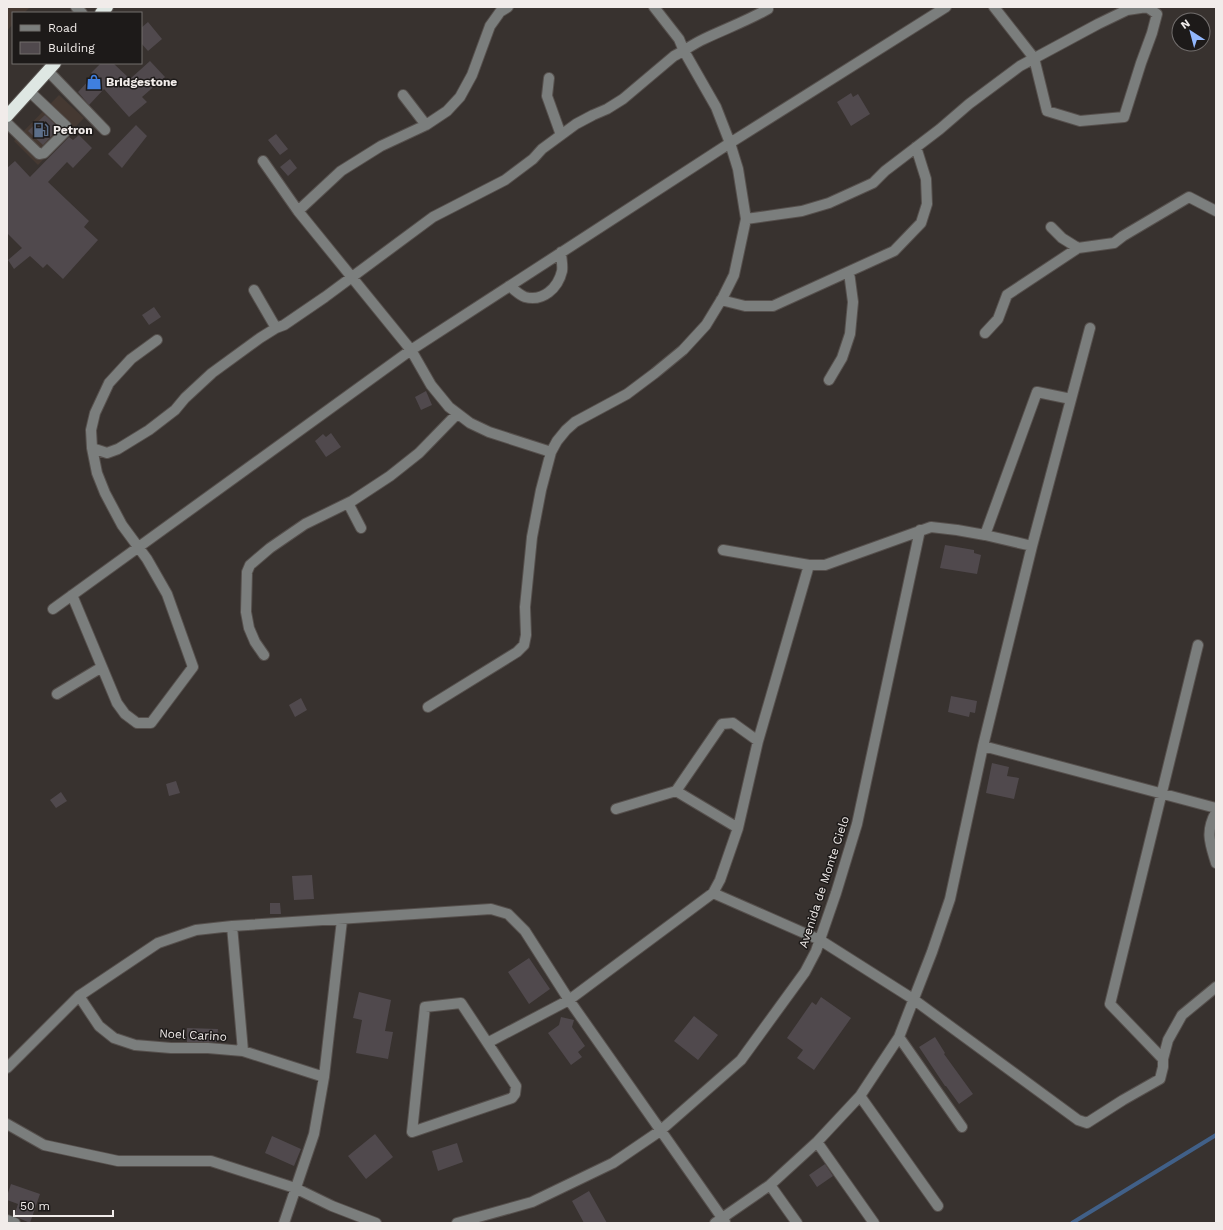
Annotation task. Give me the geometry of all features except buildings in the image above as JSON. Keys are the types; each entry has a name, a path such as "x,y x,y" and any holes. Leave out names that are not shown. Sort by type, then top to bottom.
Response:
{"highway":[{"path":"7,116 51,67"}],"street":[{"path":"298,212 341,171 381,146 426,125 447,111 460,97 472,75 490,26 500,12 508,7"},
{"path":"428,707 517,652 524,645 526,634 525,607 532,537 541,490 551,452 557,441 575,422 627,394 656,373 683,350 706,325 734,275 746,219 738,169 716,107 684,51 679,38 654,7"},
{"path":"53,610 411,350 730,143 946,7"},
{"path":"746,219 802,211 829,203 873,183 885,171 1020,66 1034,58 1098,24 1127,10 1147,7 1153,9 1157,14 1124,117 1080,121 1047,111 1034,58 994,7"},
{"path":"92,448 107,452 118,448 149,430 175,410 185,398 212,373 260,338 284,325 433,217 505,180 533,159 542,149 576,124 607,109 623,99 674,56 702,40 749,20 768,8"},
{"path":"51,67 105,130"},
{"path":"548,78 547,96 561,135"},
{"path":"7,123 39,154 44,153 65,132 66,126 29,91"},
{"path":"404,95 426,125"},
{"path":"721,300 745,306 773,306 894,251 921,223 927,204 926,179 916,147"},
{"path":"263,161 298,212 352,276 411,350 431,385 449,407 470,423 489,432 551,452"},
{"path":"985,333 998,319 1008,295 1078,248 1114,243 1123,236 1189,197 1216,211"},
{"path":"1050,227 1062,238 1078,248"},
{"path":"509,286 524,297 537,298 547,294 554,288 562,270 561,252"},
{"path":"830,380 842,358 850,334 853,302 849,272"},
{"path":"254,290 276,328"},
{"path":"7,1068 79,996 158,943 196,930 232,926 491,910 508,914 525,931 569,1000 721,1221 770,1185 817,1142 860,1096 899,1037 932,952 950,899 983,746 1032,546 1090,328"},
{"path":"72,595 117,704 125,714 137,723 151,723 193,667 167,594 147,559 122,525 105,493 97,473 90,430 95,413 109,383 131,359 157,340"},
{"path":"985,535 1037,392 1070,399"},
{"path":"264,655 255,642 249,628 246,612 247,572 250,565 270,548 305,524 348,503 375,487 406,463 457,414"},
{"path":"348,503 361,528"},
{"path":"723,550 809,564 825,565 931,527 985,535 1032,546"},
{"name":"Avenida de Monte Cielo","path":"457,1223 532,1202 613,1163 660,1131 741,1060 805,972 820,940 857,824 920,530"},
{"path":"489,1042 569,1000 713,893 720,880 738,828 758,741 809,564"},
{"path":"1163,1058 1110,1004 1198,645"},
{"path":"58,694 102,668"},
{"path":"616,809 676,791 722,724 733,723 758,741"},
{"path":"983,746 1216,808"},
{"path":"676,791 738,828"},
{"path":"1216,812 1212,818 1209,842 1216,863"},
{"path":"713,893 820,940 913,1000 1078,1120 1087,1123 1160,1079 1163,1067 1163,1058 1168,1040 1182,1016 1216,987"},
{"path":"284,1223 314,1134 324,1077 342,920"},
{"path":"232,926 242,1051"},
{"name":"Noel Carino","path":"79,996 99,1026 114,1038 135,1045 242,1051 324,1077"},
{"path":"461,1003 489,1042 516,1086 516,1094 512,1098 412,1132 425,1007 461,1003"},
{"path":"899,1037 962,1127"},
{"path":"860,1096 938,1206"},
{"path":"7,1124 44,1145 118,1161 211,1161 295,1188 332,1206 376,1223"},
{"path":"817,1142 874,1223"},
{"path":"770,1185 797,1223"},
{"path":"7,1220 14,1223"}],"shaded area":[{"path":"7,7 30,7 25,12 12,12 12,25 7,31"},
{"path":"59,95 84,118 38,165 14,141"}],"waterway":[{"path":"1072,1223 1216,1135"}],"place":[{"name":"Bridgestone","path":"94,82"},
{"name":"Petron","path":"41,130"}]}
